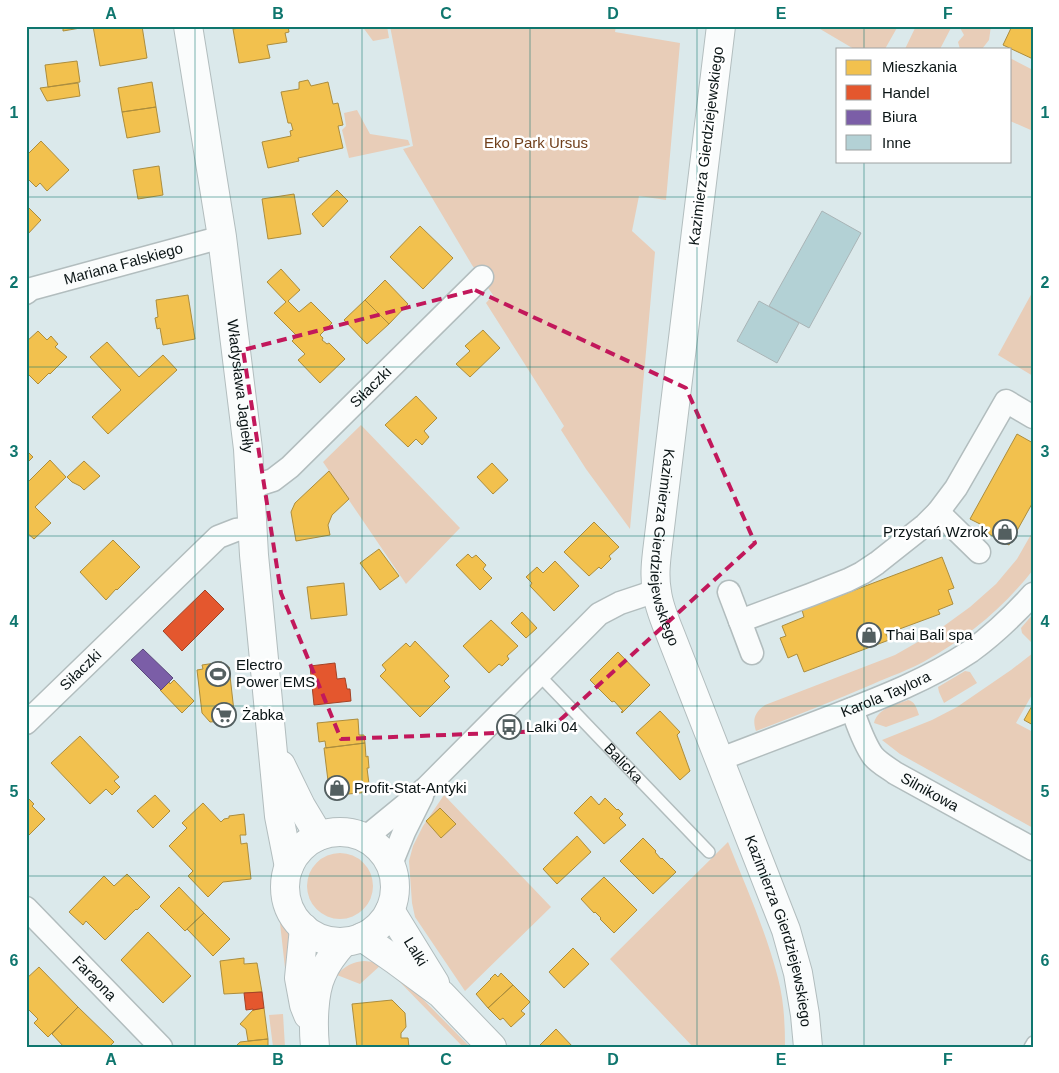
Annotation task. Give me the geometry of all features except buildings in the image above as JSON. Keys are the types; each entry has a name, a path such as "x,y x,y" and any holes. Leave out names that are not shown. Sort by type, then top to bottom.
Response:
{"street":[{"name":"Władysława Jagiełły","path":"188,26 222,237 248,449 254,555 279,816 289,867"},
{"name":"Kazimierza Gierdziejewskiego","path":"721,26 655,569 656,591 718,760 786,930 798,973 806,1015 808,1047"},
{"name":"Mariana Falskiego","path":"28,290 222,237"},
{"name":"Siłaczki","path":"251,487 273,480 290,467 482,277"},
{"path":"740,621 848,580 877,563 925,525 938,512 956,488 1006,401 1033,416"},
{"path":"938,512 978,552"},
{"name":"Siłaczki","path":"26,723 218,537 236,530 252,528"},
{"path":"365,838 426,788 599,614 620,603 656,591"},
{"path":"729,592 752,653"},
{"name":"Karola Taylora","path":"718,760 852,709 917,682 946,667 992,634 1033,594"},
{"name":"Silnikowa","path":"852,709 865,741 874,757 884,766 1033,848"},
{"name":"Władysława Jagiełły","path":"273,747 301,806 319,836"},
{"path":"390,864 426,788"},
{"path":"314,1037 317,988 333,954 353,940 374,931 390,910 394,899 395,887 394,875 390,864 375,844 354,834 330,833 319,836 306,844 296,854 289,867 286,893 289,906 295,918 304,928 316,936 330,941 353,940"},
{"name":"Faraona","path":"26,908 161,1047"},
{"name":"Lalki","path":"390,910 441,994"},
{"path":"304,928 299,978 304,1004 314,1037"},
{"name":"Lalki","path":"353,940 396,960 441,994 492,1047"}],"lane":[{"name":"Balicka","path":"539,675 709,852"},
{"path":"1030,1047 1033,1042"}],"highlighted area":[{"path":"475,290 686,388 755,543 548,731 341,739 281,593 243,350"}],"green space":[{"path":"362,26 387,26 389,38 373,41"},
{"name":"Eko Park Ursus","path":"390,26 616,26 615,32 680,43 666,200 639,196 632,231 655,252 630,529 586,469 561,430 564,426 486,303 493,295 472,265 403,149 413,146"},
{"path":"815,26 898,26 886,48 852,48"},
{"path":"916,26 952,26 941,48 905,48"},
{"path":"959,26 991,26 989,40 983,48 960,48 958,42 964,35"},
{"path":"1012,59 1033,70 1033,131 1012,122"},
{"path":"357,110 370,134 408,140 410,145 349,158 342,130 346,126 344,113"},
{"path":"1033,291 1033,376 998,355"},
{"path":"361,425 460,528 406,584 323,462"},
{"path":"1033,531 1033,570 997,609 970,632 913,667 756,731 755,716 765,705 895,655 937,631 970,607 996,584 1017,559"},
{"path":"1033,614 1033,640 1031,642 1022,633 1021,628"},
{"path":"1033,653 1033,693 1016,723 1033,732 1033,828 900,754 882,740 932,720 957,707"},
{"path":"965,671 970,672 977,683 944,703 938,687"},
{"path":"908,700 914,704 919,715 886,727 874,723 883,710"},
{"path":"444,795 551,907 465,991 415,917 412,903 409,861 413,846 423,826"},
{"path":"728,842 768,943 783,1004 785,1047 693,1047 610,959"},
{"path":"340,853 353,855 363,863 371,873 373,886 371,899 363,909 353,917 340,919 327,917 317,909 309,899 307,886 309,873 317,863 327,855"},
{"path":"279,914 292,943 290,972 285,968"},
{"path":"364,961 382,964 360,984 337,975 349,965"},
{"path":"396,973 470,1047 463,1047 397,979"},
{"path":"283,1014 285,1047 273,1047 269,1015"}],"place":[{"name":"Przystań Wzrok","path":"1005,532"},
{"name":"Thai Bali spa","path":"869,635"},
{"name":"Electro Power EMS","path":"218,674"},
{"name":"Żabka","path":"224,715"},
{"name":"Lalki 04","path":"509,727"},
{"name":"Profit-Stat-Antyki","path":"337,788"}]}
